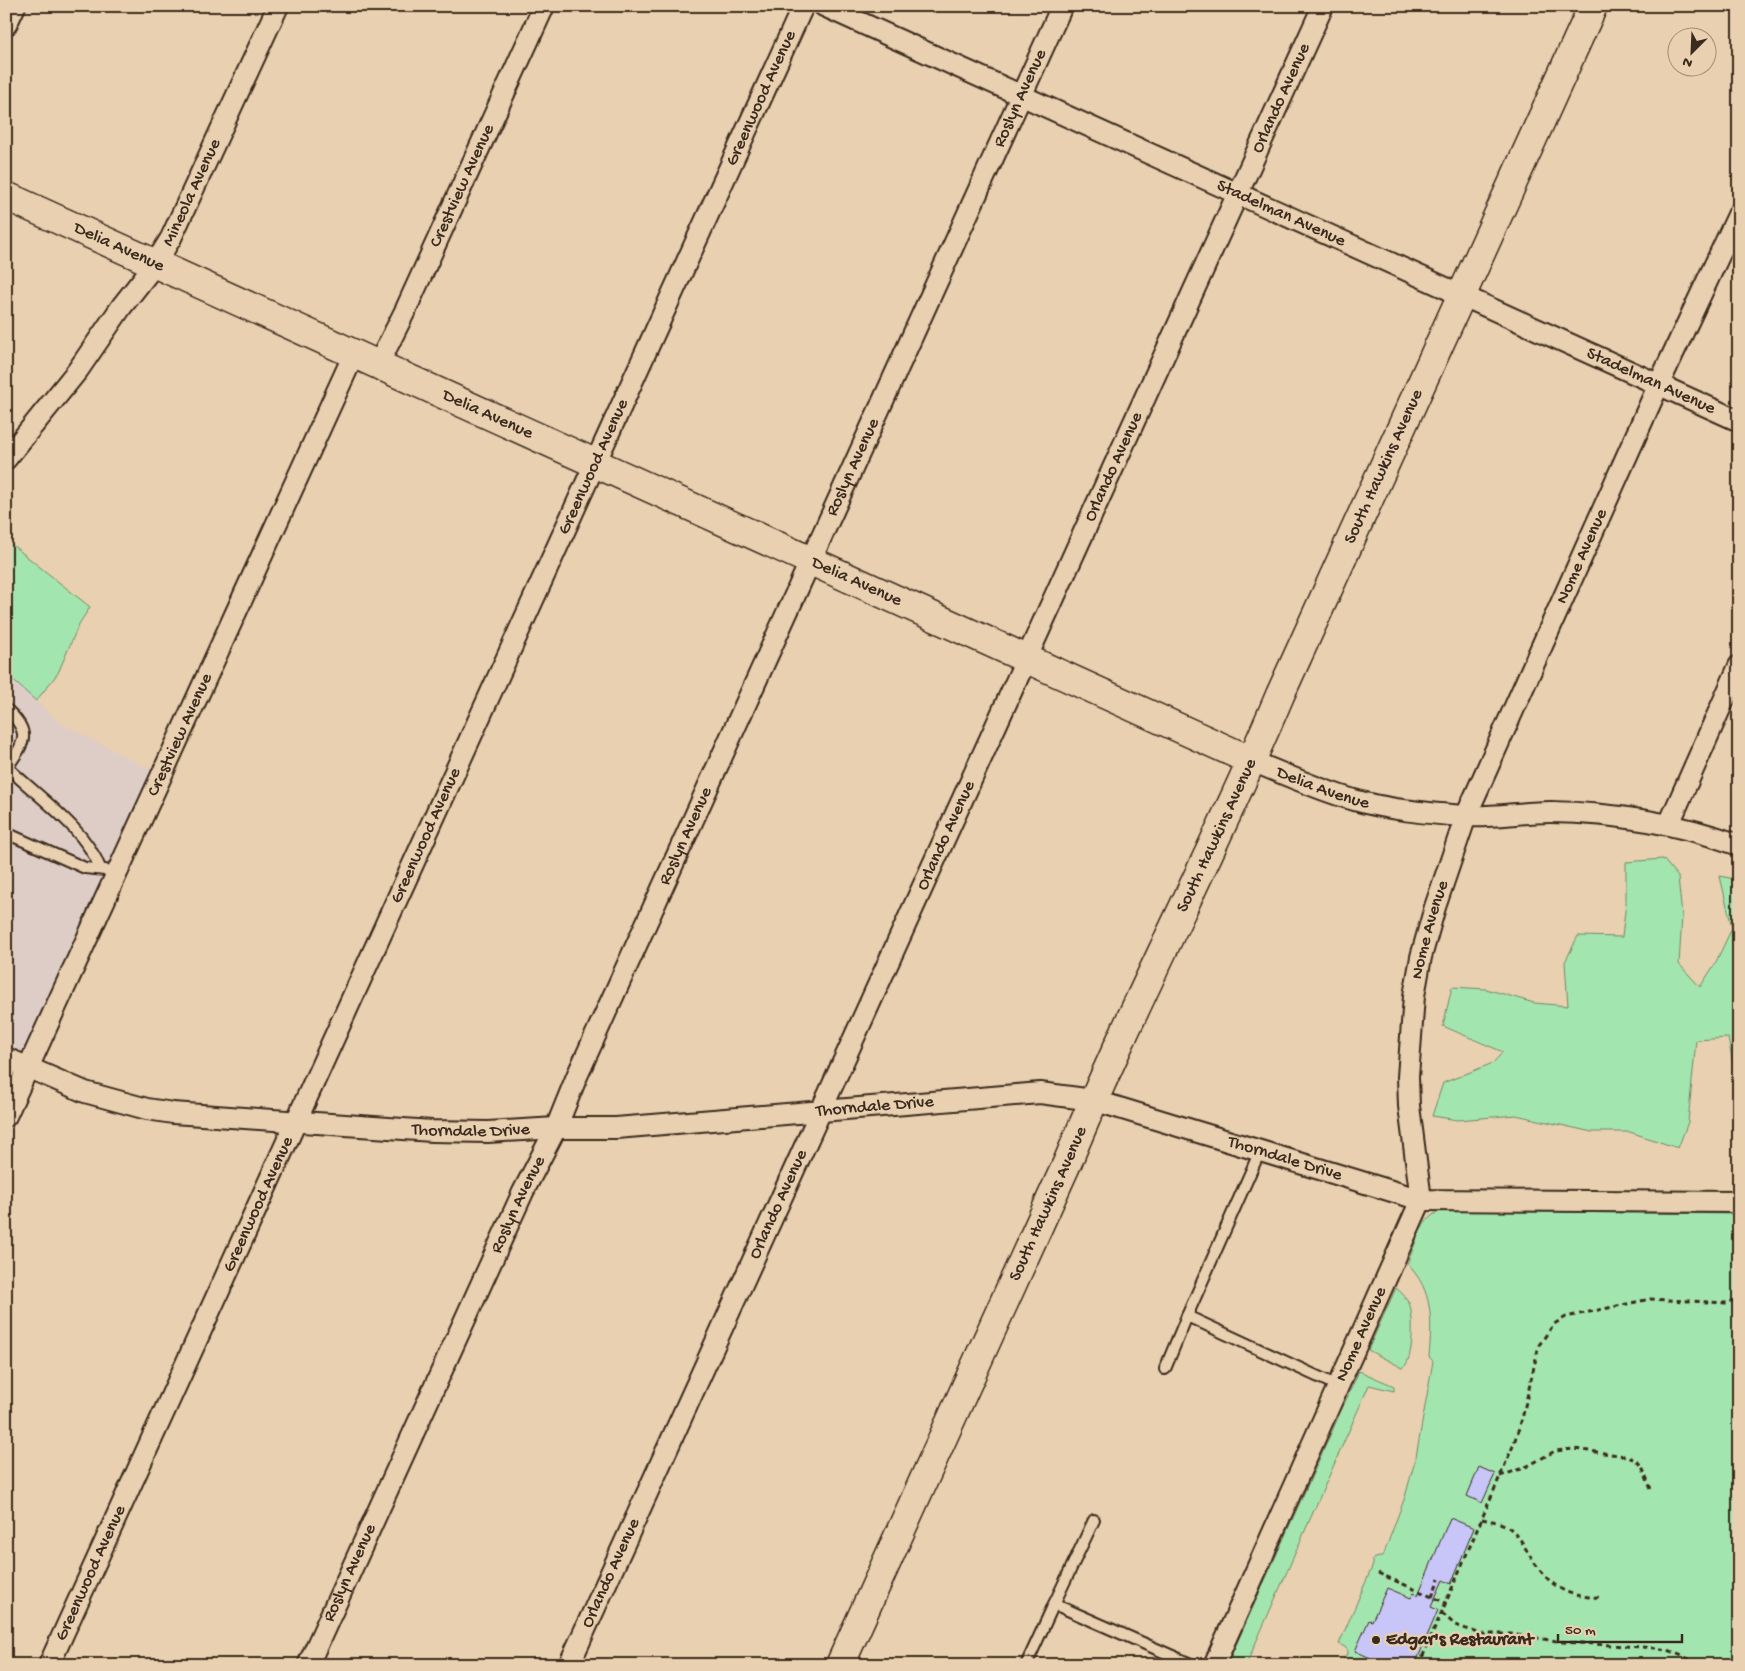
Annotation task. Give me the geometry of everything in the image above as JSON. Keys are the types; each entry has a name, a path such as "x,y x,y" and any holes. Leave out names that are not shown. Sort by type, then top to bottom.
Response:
{"main road":[{"name":"South Hawkins Avenue","path":"840,1665 1068,1160 1093,1100 1252,761 1593,6"},
{"name":"Delia Avenue","path":"6,196 1252,761"}],"street":[{"path":"6,25 14,6"},
{"name":"Mineola Avenue","path":"6,459 78,370 122,306 155,264 186,208 278,6"},
{"name":"Crestview Avenue","path":"378,365 406,310 544,6"},
{"name":"Greenwood Avenue","path":"49,1665 803,6"},
{"name":"Stadelman Avenue","path":"824,6 1658,386 1739,421"},
{"name":"Roslyn Avenue","path":"308,1665 524,1192 556,1128 576,1076 812,561 1062,6"},
{"name":"Orlando Avenue","path":"569,1665 1323,6"},
{"name":"Nome Avenue","path":"1214,1665 1421,1200 1409,1106 1408,1077 1414,996 1435,907 1466,816 1658,386 1739,213"},
{"name":"Crestview Avenue","path":"6,1116 29,1069 108,872 354,354"},
{"path":"1669,824 1739,666"},
{"name":"Delia Avenue","path":"1252,761 1319,789 1356,801 1408,811 1466,816 1589,813 1669,824 1739,845"},
{"name":"Thorndale Drive","path":"6,1058 85,1092 147,1109 432,1131 488,1132 556,1128 616,1128 1040,1093 1093,1100 1421,1200 1739,1202"}],"lane":[{"path":"6,709 20,725 24,735 22,749 7,767 74,830 108,872"},
{"path":"6,833 85,868 108,872"},
{"path":"1165,1369 1260,1151"},
{"path":"1188,1316 1338,1386"},
{"path":"1026,1665 1094,1520"},
{"path":"1054,1604 1193,1665"}],"path":[{"path":"1419,1665 1482,1519 1522,1419 1539,1345 1547,1331 1566,1317 1650,1299 1727,1303 1739,1299"},
{"path":"1500,1476 1524,1468 1555,1451 1574,1449 1626,1456 1635,1460 1642,1466 1652,1492"},
{"path":"1482,1519 1508,1526 1518,1536 1539,1570 1552,1584 1586,1598 1601,1597"},
{"path":"1378,1573 1446,1603"},
{"path":"1432,1597 1439,1578"},
{"path":"1442,1613 1456,1625 1472,1632 1511,1634 1563,1642 1656,1648 1672,1651 1702,1665"}],"shaded area":[{"path":"6,674 62,724 157,773 25,1051 15,1055 6,1051"}],"green space":[{"path":"6,540 90,607 79,624 58,673 36,701 6,674"},
{"path":"1663,859 1678,877 1682,916 1679,964 1700,987 1715,964 1732,928 1720,876 1739,880 1739,1096 1728,1038 1696,1040 1688,1122 1678,1148 1630,1132 1592,1132 1516,1115 1458,1120 1432,1116 1443,1083 1493,1063 1503,1052 1443,1026 1452,987 1486,989 1534,1003 1568,1006 1565,962 1578,936 1622,937 1626,903 1626,862"},
{"path":"1444,1211 1739,1214 1739,1665 1342,1665 1348,1651 1339,1644 1373,1565 1373,1559 1383,1556 1405,1497 1416,1457 1433,1361 1429,1357 1431,1331 1427,1296 1416,1274 1407,1264 1416,1240 1425,1224 1430,1217"},
{"path":"1396,1288 1409,1303 1412,1317 1411,1347 1407,1363 1403,1368 1368,1350"},
{"path":"1359,1371 1394,1386 1394,1391 1369,1385 1246,1665 1227,1665"}],"building":[{"path":"1479,1467 1495,1474 1482,1503 1467,1496"},
{"path":"1450,1518 1474,1528 1451,1584 1443,1580 1431,1607 1438,1610 1415,1665 1386,1665 1355,1651 1369,1620 1372,1621 1387,1588 1411,1598 1414,1593 1418,1595"}],"place":[{"name":"Edgar's Restaurant","path":"1376,1640"}]}
